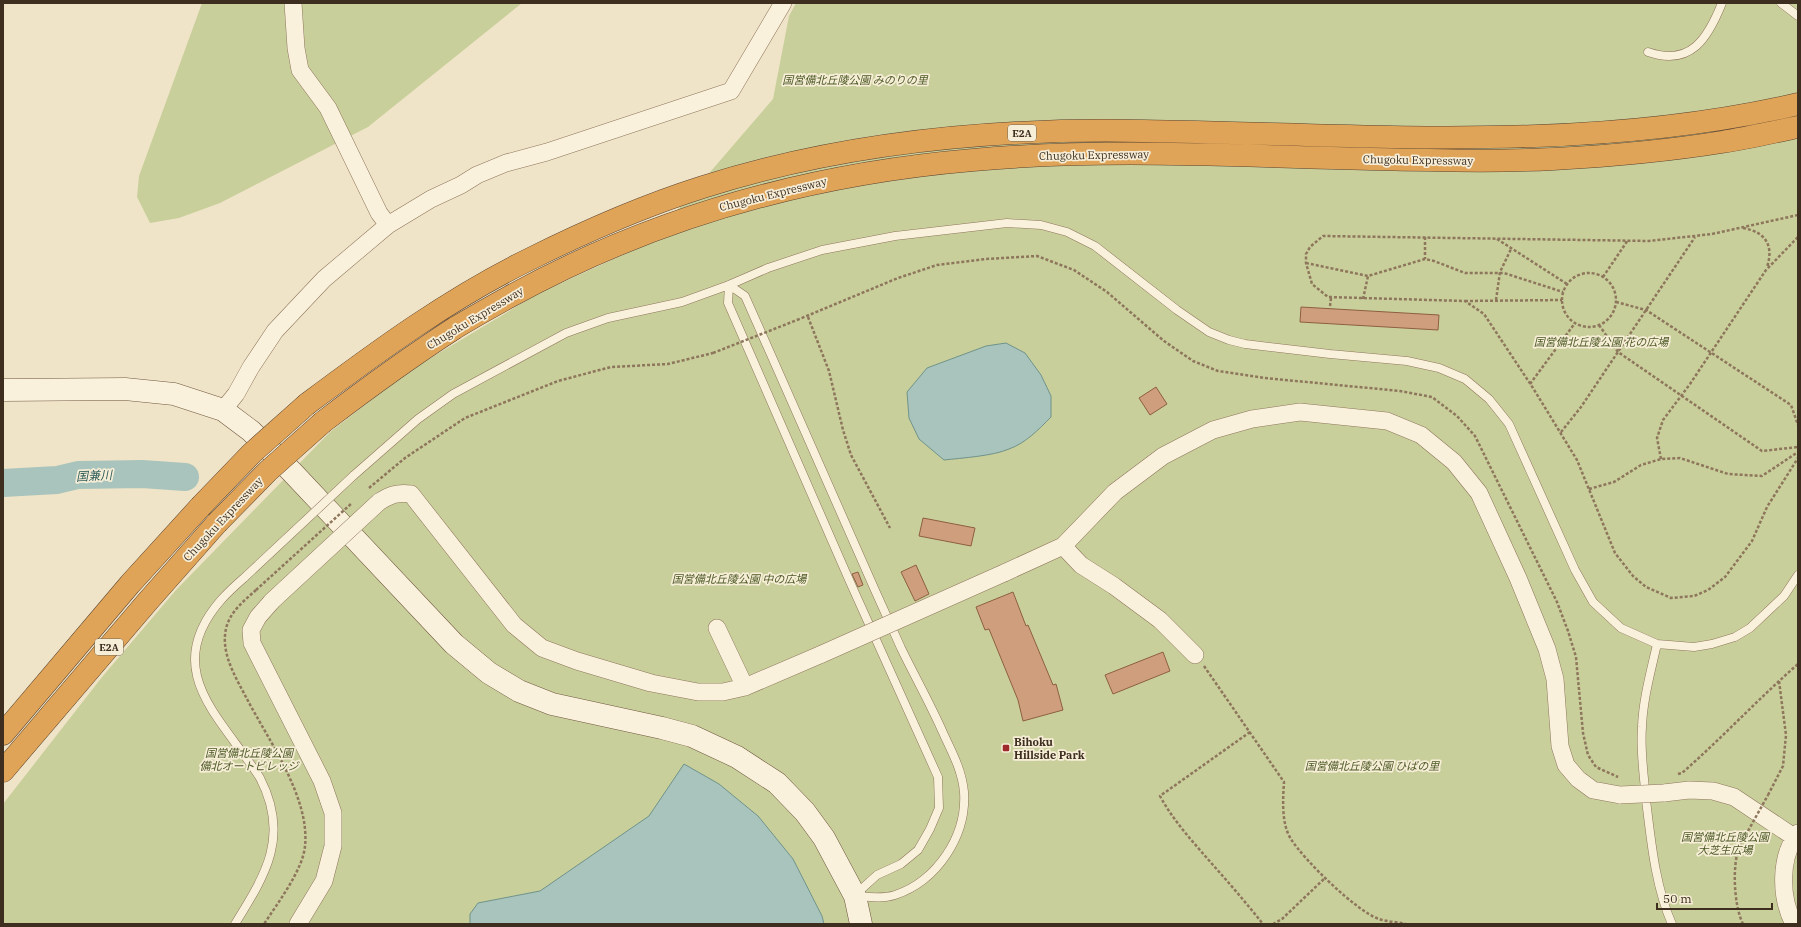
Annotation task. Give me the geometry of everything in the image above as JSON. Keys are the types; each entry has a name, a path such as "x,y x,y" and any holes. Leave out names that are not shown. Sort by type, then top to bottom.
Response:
{"highway":[{"name":"Chugoku Expressway","path":"3,734 130,584 200,507 252,453 307,404 379,350 442,308 526,260 611,220 704,187 796,162 899,144 971,136 1052,131 1141,131 1465,138 1550,136 1633,131 1712,120 1798,104"},
{"name":"Chugoku Expressway","path":"3,771 148,601 217,523 268,470 323,422 391,371 458,326 536,282 626,240 709,210 798,186 896,169 973,160 1051,155 1141,154 1382,160 1550,160 1653,151 1722,142 1798,126"}],"street":[{"path":"293,3 296,48 300,70 328,108 379,213 388,225"},
{"path":"223,410 236,394 251,367 275,332 324,279 388,225 431,199 461,185 477,175 506,163 546,152 731,92 783,3"},
{"path":"3,390 132,390 174,394 223,410 251,431 292,472 454,644 489,673 519,691 552,704 692,736 738,757 777,783 805,812 824,838 855,896 861,924"},
{"path":"298,924 324,881 333,846 333,813 322,781 252,643 251,630 258,617 272,600 379,502 389,495 399,492 411,494 514,625 542,648 651,683 698,692 723,692 745,687 822,654 1063,546 1115,492 1164,456 1213,430 1252,419 1300,412 1387,421 1421,435 1454,462 1479,493 1518,578 1547,650 1555,679 1560,746 1566,765 1578,779 1593,790 1620,795 1689,790 1713,791 1734,797 1796,835 1787,854 1784,885 1794,924"},
{"path":"1063,546 1081,565 1114,586 1160,620 1195,655"},
{"path":"717,628 745,687"}],"lane":[{"path":"1648,52 1658,56 1672,56 1684,53 1697,47 1707,35 1722,3"},
{"path":"1781,3 1798,16"},
{"path":"235,924 268,864 274,842 273,812 266,790 260,778 210,708 202,694 196,675 194,657 203,624 221,600 353,476 418,419 453,394 566,333 608,318 682,302 729,285 768,268 822,250 895,236 1007,223 1040,225 1067,232 1095,246 1177,310 1209,332 1229,340 1245,344 1407,361 1439,368 1465,379 1489,398 1509,424 1575,570 1593,602 1621,628 1658,644 1694,647 1712,644 1735,637 1750,628 1770,610 1784,596 1798,575"},
{"path":"729,285 728,303 846,575 938,777 939,808 930,829 918,850 901,864 877,875 855,896"},
{"path":"729,285 745,296 876,592 960,769 964,794 960,830 943,863 918,884 894,896 873,898 855,896"},
{"path":"1658,644 1646,693 1642,725 1642,759 1649,822 1658,876 1672,924"}],"path":[{"path":"1562,300 1465,301 1331,298 1312,284 1306,263 1306,254 1310,247 1323,236 1649,241 1695,236 1742,228 1798,215"},
{"path":"1742,228 1757,233 1768,243 1771,256 1766,270"},
{"path":"1561,432 1581,407 1695,236"},
{"path":"1425,237 1425,259"},
{"path":"1661,459 1657,438 1658,430 1663,420 1766,270 1798,237"},
{"path":"1496,238 1568,284"},
{"path":"1603,277 1628,240"},
{"path":"1496,300 1500,272 1512,249"},
{"path":"1306,263 1368,276 1425,259 1465,273 1500,272 1563,292"},
{"path":"1582,274 1597,274 1603,277 1613,287 1616,302 1612,314 1608,319 1599,325 1588,327 1575,323 1565,313 1562,300 1563,292 1568,284 1576,276 1582,274"},
{"path":"1363,299 1368,276"},
{"path":"1330,306 1331,298"},
{"path":"1465,301 1484,314 1561,432 1578,460 1615,553 1632,576 1646,587 1671,598 1680,599 1694,596 1708,590 1725,577 1752,541 1766,507 1798,458"},
{"path":"1616,302 1646,310 1791,405 1798,425"},
{"path":"808,316 830,371 843,430 851,456 890,528"},
{"path":"365,491 405,458 465,418 558,381 611,367 668,364 713,353 797,320"},
{"path":"1530,384 1575,323"},
{"path":"1599,325 1618,352 1762,451 1798,447"},
{"path":"1589,489 1614,482 1641,465 1661,459 1680,458 1728,474 1762,476 1798,452"},
{"path":"264,924 296,872 305,848 305,819 296,790 230,668 224,642 227,624 236,608 354,501"},
{"path":"1195,655 1284,782 1283,803 1285,820 1290,838 1325,878 1363,910 1378,919 1406,924"},
{"path":"1676,774 1682,773 1709,749 1798,664"},
{"path":"1743,924 1737,901 1735,874 1738,848 1783,766 1786,735 1779,681"},
{"path":"1250,732 1160,796 1175,820 1195,846 1213,864 1263,924"},
{"path":"1273,924 1282,919 1325,878"}],"green space":[{"path":"202,3 522,3 368,127 220,203 179,218 150,223 137,197 139,176"},
{"path":"796,3 1798,3 1798,924 3,924 3,804 102,677 176,590 330,432 409,371 539,293 649,243 773,99 789,16"}],"water":[{"path":"1006,343 1025,353 1041,375 1051,396 1051,417 1027,439 1009,449 986,455 944,460 919,439 909,418 907,392 927,368 986,346"},
{"path":"684,764 719,784 758,816 793,859 822,916 824,924 470,924 470,914 478,903 540,891 649,816"}],"building":[{"path":"1301,307 1439,315 1438,330 1300,322"},
{"path":"1156,387 1167,404 1150,415 1139,398"},
{"path":"923,518 975,528 971,546 919,536"},
{"path":"916,565 929,594 915,601 901,572"},
{"path":"858,572 863,585 858,587 852,574"},
{"path":"1013,592 1026,626 1028,625 1053,685 1056,684 1063,710 1023,721 1018,700 989,629 985,630 976,607"},
{"path":"1163,652 1170,671 1113,694 1105,675"}],"waterway":[{"name":"国兼川","path":"3,483 57,480 78,475 142,474 185,477"}],"place":[{"name":"Bihoku Hillside Park","path":"1006,748"}],"park label":[{"name":"国営備北丘陵公園 みのりの里","path":"855,80"},
{"name":"国営備北丘陵公園 花の広場","path":"1601,342"},
{"name":"国営備北丘陵公園 中の広場","path":"739,579"},
{"name":"国営備北丘陵公園 備北オートビレッジ","path":"249,759"},
{"name":"国営備北丘陵公園 ひばの里","path":"1372,766"},
{"name":"国営備北丘陵公園 大芝生広場","path":"1725,843"}]}
